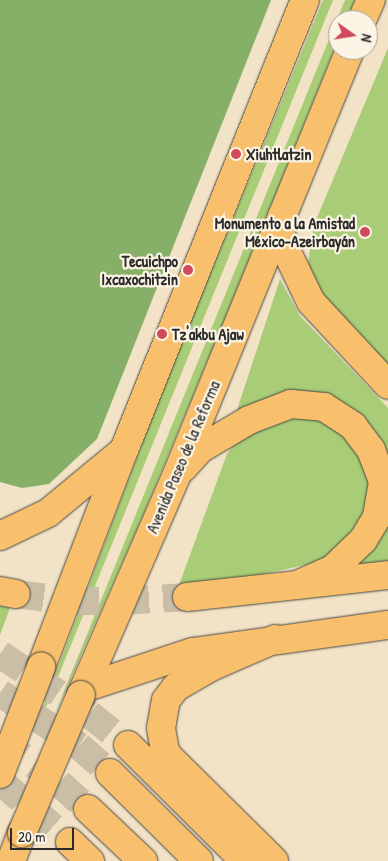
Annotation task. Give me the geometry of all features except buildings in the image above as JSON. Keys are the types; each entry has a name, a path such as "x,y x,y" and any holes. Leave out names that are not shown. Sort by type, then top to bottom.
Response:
{"main road":[{"path":"0,774 124,450 305,0"},
{"name":"Avenida Paseo de la Reforma","path":"10,861 177,474 346,60"},
{"path":"282,213 281,232 284,246 311,302 388,386"},
{"path":"177,474 200,449 249,420 291,404 324,407 353,426 371,450 382,482 377,517 363,540 333,569 297,585"},
{"path":"0,536 48,513 124,450"},
{"path":"187,596 388,574"},
{"path":"83,691 193,652 388,624"},
{"path":"274,861 168,756 165,752 161,728 166,700 176,687 211,667 275,639"},
{"path":"128,746 245,861"},
{"path":"110,773 198,861"},
{"path":"88,809 143,861"},
{"path":"70,842 90,861"}],"green space":[{"path":"0,0 271,0 97,439 49,484 22,488 0,482"},
{"path":"323,0 333,0 41,719 39,718 158,401"},
{"path":"345,0 355,0 350,10 341,10"},
{"path":"328,42 328,60 330,60 231,304 144,513 51,723"},
{"path":"388,48 388,366 314,289 308,262 314,225"},
{"path":"280,279 300,316 388,408 388,462 353,412 234,419"},
{"path":"274,416 317,417 352,441 369,480 369,502 362,523 335,553 318,562 176,593 227,454 239,437"},
{"path":"388,511 388,566 350,570"},
{"path":"0,606 10,608 0,635"}],"tunnel":[{"path":"16,594 71,601 121,601 187,597"},
{"path":"0,654 89,714 128,745"},
{"path":"0,693 79,746 110,773"},
{"path":"0,740 59,783 88,809"},
{"path":"0,781 70,842"}],"place":[{"name":"Xiuhtlatzin","path":"236,154"},
{"name":"Monumento a la Amistad México-Azeirbayán","path":"365,232"},
{"name":"Tecuichpo Ixcaxochitzin","path":"188,270"},
{"name":"Tz'akbu Ajaw","path":"162,334"}]}
